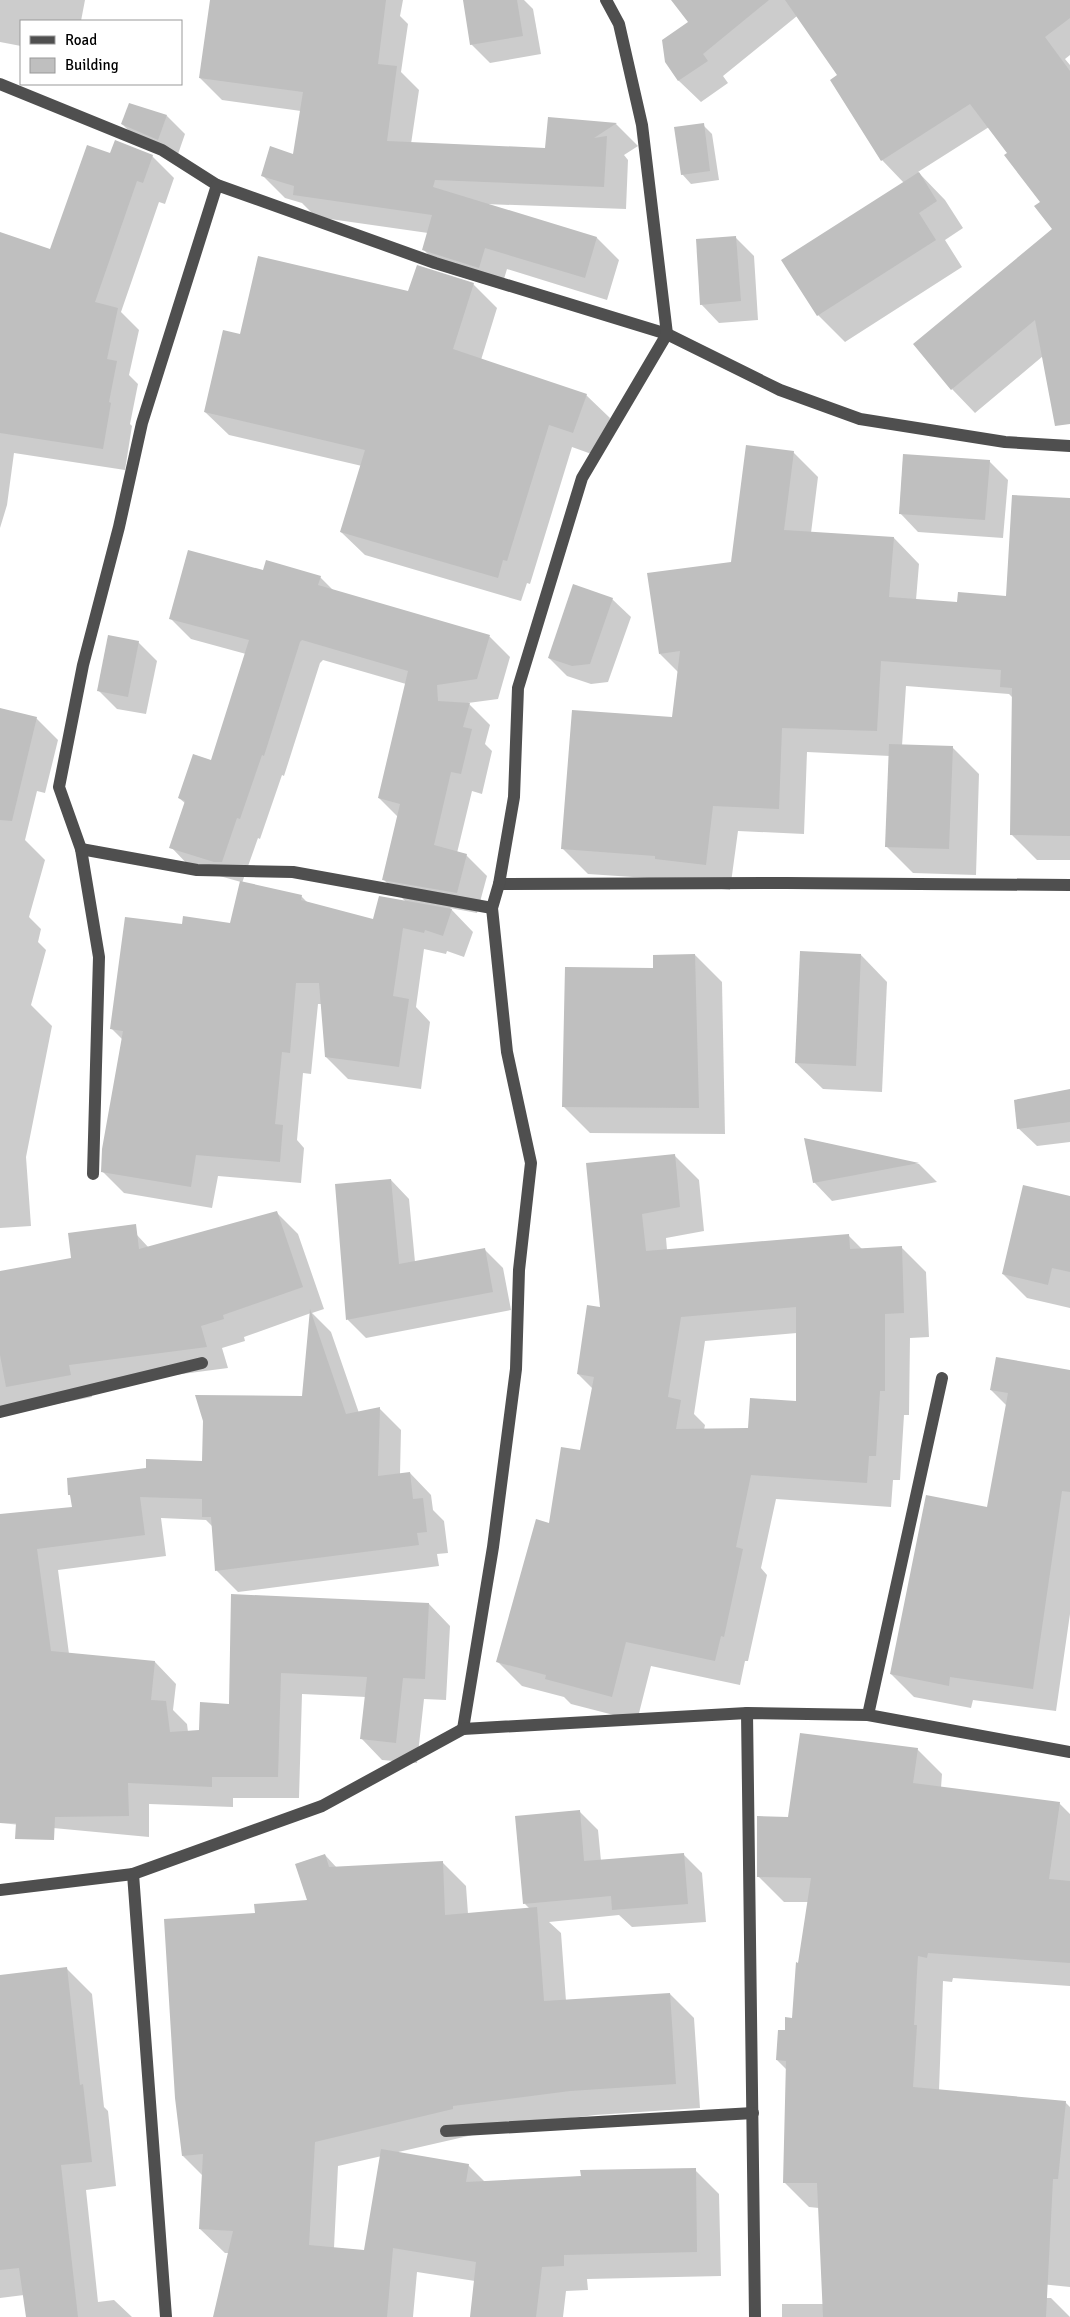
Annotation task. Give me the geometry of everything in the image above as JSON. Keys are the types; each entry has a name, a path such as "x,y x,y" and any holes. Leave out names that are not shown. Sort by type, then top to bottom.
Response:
{"street":[{"path":"463,1729 493,1546 516,1369 519,1270 532,1163 506,1052 492,908 499,884 514,797 518,688 582,478 667,334 642,125 619,24 606,0"},
{"path":"0,84 162,150 217,185 435,263 667,334 780,390 860,419 1005,442 1070,446"},
{"path":"93,1174 99,957 81,849 58,787 83,665 120,527 142,423 217,185"},
{"path":"81,849 197,870 293,872 492,908"},
{"path":"499,884 787,882 1070,885"},
{"path":"0,1412 202,1363"},
{"path":"868,1716 942,1378"},
{"path":"747,1713 755,2317"},
{"path":"0,1890 133,1874 322,1806 463,1729 747,1713 868,1716 1070,1752"},
{"path":"133,1874 166,2317"},
{"path":"446,2131 753,2113"}],"building":[{"path":"210,0 386,0 378,64 397,66 387,141 545,148 548,117 617,123 594,138 607,136 604,187 435,180 433,187 597,237 585,278 485,248 479,268 422,250 432,215 293,195 294,186 261,176 270,146 293,154 303,92 199,78"},
{"path":"463,0 517,0 523,36 470,45"},
{"path":"671,0 769,0 703,54 708,61 678,81 665,62 662,40 688,22"},
{"path":"785,0 1070,0 1070,18 1045,37 1070,71 1070,424 1055,426 1035,320 951,390 913,344 1052,229 1034,206 1040,202 1004,155 1007,153 970,104 881,161 830,80 837,75"},
{"path":"129,103 167,115 158,140 121,124"},
{"path":"704,123 710,171 681,175 674,127"},
{"path":"115,140 153,155 143,183 137,181 95,302 118,308 107,359 117,361 103,449 0,433 0,232 50,249 87,145 110,153"},
{"path":"919,172 937,201 919,213 936,240 817,316 781,260"},
{"path":"736,236 741,301 700,305 696,239"},
{"path":"258,256 408,291 417,265 474,283 453,349 587,394 573,433 549,425 507,561 503,560 498,578 340,532 365,450 204,412 223,330 240,334"},
{"path":"746,445 794,451 784,530 894,537 889,597 957,602 958,592 1006,596 1012,495 1070,498 1070,836 1010,835 1012,688 1000,687 1001,670 881,661 877,731 782,728 779,809 713,806 706,865 655,859 655,856 561,849 572,710 672,717 680,651 659,654 647,573 731,562"},
{"path":"903,454 990,460 985,520 899,514"},
{"path":"188,550 263,570 266,560 321,576 318,585 490,635 477,679 437,685 438,701 470,703 463,727 472,729 461,774 451,772 434,845 467,854 457,893 382,880 400,804 378,798 408,671 302,640 264,756 262,755 240,819 237,818 222,862 214,862 169,848 185,801 178,798 193,754 211,760 249,640 169,619"},
{"path":"573,584 613,598 590,664 572,666 548,658"},
{"path":"108,635 139,641 128,697 97,691"},
{"path":"0,708 37,717 12,821 0,820"},
{"path":"889,744 953,746 949,849 885,847"},
{"path":"240,881 302,895 301,900 373,919 379,896 452,909 443,936 425,930 424,933 403,928 393,996 409,999 399,1067 325,1057 319,983 296,983 290,1053 282,1052 275,1124 283,1125 280,1162 196,1155 191,1187 101,1172 102,1149 123,1031 110,1029 125,917 182,924 183,916 230,923"},
{"path":"800,951 861,954 856,1066 795,1063"},
{"path":"695,954 699,1108 562,1107 565,967 653,968 653,955"},
{"path":"1070,1089 1070,1122 1017,1129 1014,1100"},
{"path":"804,1138 919,1163 813,1183"},
{"path":"675,1154 680,1207 642,1214 646,1251 849,1234 850,1249 902,1246 904,1313 885,1314 885,1391 880,1391 876,1456 869,1456 867,1483 751,1475 736,1547 743,1549 724,1637 721,1636 715,1661 626,1642 612,1697 545,1679 546,1675 496,1662 536,1519 549,1523 561,1447 580,1450 594,1377 577,1374 587,1305 600,1307 586,1163","holes":["796,1307 796,1401 750,1398 748,1428 676,1429 681,1400 668,1397 681,1317"]},
{"path":"391,1179 399,1264 485,1248 493,1292 346,1320 335,1184"},
{"path":"1023,1185 1070,1196 1070,1272 1052,1268 1048,1285 1002,1274"},
{"path":"277,1211 303,1287 223,1315 224,1319 201,1326 207,1347 69,1365 71,1375 6,1387 0,1355 0,1271 71,1258 68,1233 136,1224 139,1249"},
{"path":"310,1309 346,1414 380,1407 378,1476 410,1472 413,1499 423,1498 427,1532 417,1533 419,1545 215,1571 211,1517 202,1517 202,1499 140,1497 145,1535 37,1549 51,1651 155,1661 151,1700 166,1701 170,1732 199,1730 200,1702 229,1704 231,1594 429,1603 425,1679 403,1678 396,1743 360,1739 367,1677 281,1673 278,1777 212,1777 212,1787 128,1783 129,1816 55,1817 54,1840 15,1839 16,1823 0,1823 0,1514 72,1507 70,1495 68,1495 67,1478 146,1468 146,1459 202,1461 203,1421 195,1395 302,1396"},
{"path":"996,1357 1070,1370 1070,1492 1062,1491 1033,1689 950,1677 949,1686 890,1674 926,1495 987,1507 1008,1393 990,1390"},
{"path":"800,1733 918,1748 913,1783 1060,1802 1049,1879 1070,1881 1070,1963 928,1953 927,1958 918,1956 914,2025 917,2025 913,2087 1066,2101 1058,2179 1053,2179 1046,2317 823,2317 817,2183 783,2183 786,2061 776,2060 778,2030 785,2030 785,2017 792,2018 796,1962 798,1963 811,1878 757,1877 757,1816 788,1817"},
{"path":"580,1810 584,1861 684,1853 688,1904 612,1910 611,1896 523,1904 515,1816"},
{"path":"325,1854 329,1867 443,1861 445,1915 537,1907 544,2001 670,1993 676,2084 570,2091 453,2106 453,2109 315,2142 309,2245 364,2250 381,2149 469,2164 466,2182 581,2176 580,2170 696,2168 697,2252 564,2255 564,2266 542,2267 536,2317 470,2317 476,2262 393,2248 387,2317 213,2317 233,2231 199,2229 203,2154 182,2156 175,2098 164,1919 255,1913 254,1904 307,1900 295,1864"},
{"path":"67,1967 80,2085 83,2084 92,2162 61,2165 78,2317 26,2317 19,2268 0,2270 0,1975"}]}
